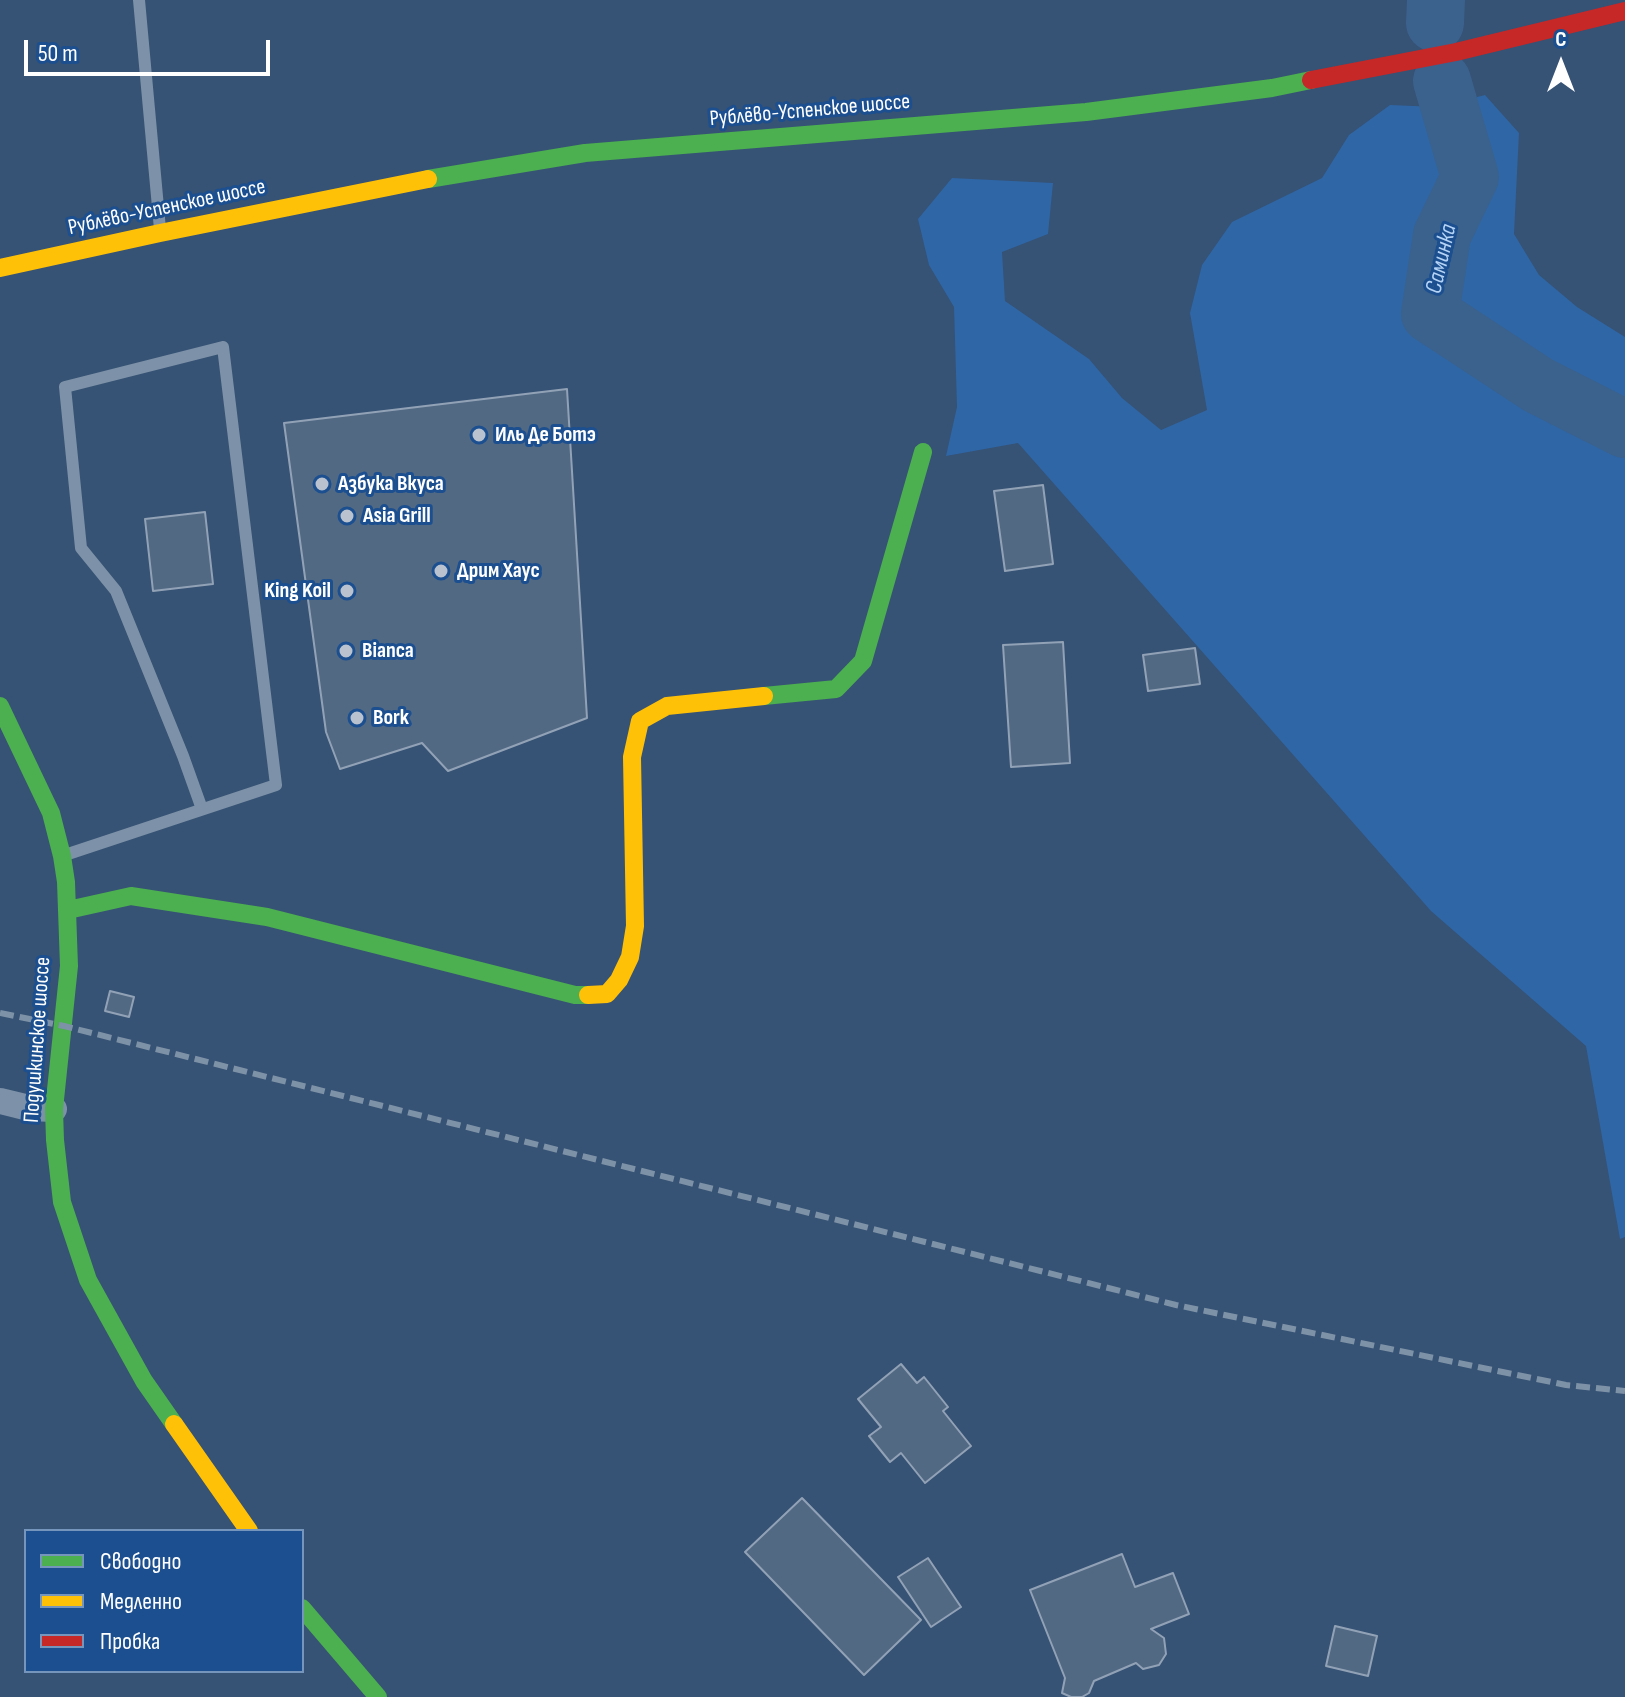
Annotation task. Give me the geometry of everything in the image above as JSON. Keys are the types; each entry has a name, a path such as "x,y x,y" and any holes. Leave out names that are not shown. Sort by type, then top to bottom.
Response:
{"main road":[{"name":"Рублёво-Успенское шоссе","path":"0,268 407,183 585,153 1086,112 1272,88 1456,52 1625,11"},
{"path":"68,910 131,896 267,917 575,995 607,994 619,980 630,957 635,926 632,757 640,721 667,706 836,689 863,661 923,452"},
{"name":"Подушкинское шоссе","path":"0,706 51,813 62,856 68,910 69,966 54,1109 62,1202 88,1280 144,1381 248,1529"},
{"path":"304,1610 378,1697"}],"street":[{"path":"0,1101 29,1108 54,1109"}],"lane":[{"path":"139,0 160,233"},
{"path":"62,856 276,785 223,347 65,387 81,548 116,591 202,809"}],"shaded area":[{"path":"1485,95 1519,133 1514,234 1539,275 1577,307 1625,337 1625,1237 1620,1239 1586,1046 1431,911 1018,443 946,456 957,407 954,307 929,265 918,219 952,178 1053,183 1048,234 1002,252 1005,301 1089,359 1122,398 1161,430 1207,410 1190,313 1202,265 1232,222 1322,178 1349,135 1390,105 1438,107"}],"building":[{"name":"Дрим Хаус","path":"567,389 587,718 448,771 422,743 340,769 326,732 284,423"},
{"path":"1043,485 1053,564 1005,571 994,491"},
{"path":"205,512 213,584 153,591 145,519"},
{"path":"1063,642 1070,763 1011,767 1003,645"},
{"path":"1195,648 1200,684 1148,691 1143,655"},
{"path":"110,991 134,997 129,1017 105,1011"},
{"path":"901,1364 917,1383 924,1377 948,1407 943,1411 971,1446 925,1483 901,1453 890,1462 869,1436 881,1427 858,1399"},
{"path":"802,1498 921,1620 864,1675 745,1552"},
{"path":"1122,1554 1135,1587 1173,1573 1189,1614 1151,1629 1164,1638 1166,1654 1159,1665 1143,1669 1136,1663 1094,1681 1089,1693 1082,1697 1071,1697 1062,1693 1065,1678 1030,1590"},
{"path":"928,1558 961,1607 931,1627 898,1577"},
{"path":"1335,1626 1377,1636 1368,1676 1326,1666"}],"waterway":[{"name":"Саминка","path":"1435,23 1436,0"},
{"name":"Саминка","path":"1442,81 1470,177 1442,235 1430,314 1538,385 1625,429"}],"railway":[{"path":"0,1013 64,1026 1176,1305 1566,1385 1625,1391"}],"traffic: fast":[{"path":"428,179 585,153 1086,112 1272,88 1311,80"},
{"path":"764,696 836,689 863,661 923,452"},
{"path":"0,706 51,813 66,882 69,966 54,1109 62,1202 88,1280 144,1381 174,1424"},
{"path":"68,910 131,896 267,917 575,995 588,995"},
{"path":"304,1610 378,1697"}],"traffic: slow":[{"path":"0,268 428,179"},
{"path":"588,995 607,994 619,980 630,957 635,926 632,757 640,721 667,706 764,696"},
{"path":"174,1424 248,1529"}],"traffic: jam":[{"path":"1311,80 1456,52 1625,11"}],"place":[{"name":"Иль Де Ботэ","path":"479,435"},
{"name":"Азбука Вкуса","path":"322,484"},
{"name":"Asia Grill","path":"347,516"},
{"name":"Дрим Хаус","path":"441,571"},
{"name":"King Koil","path":"347,591"},
{"name":"Bianca","path":"346,651"},
{"name":"Bork","path":"357,718"}]}
